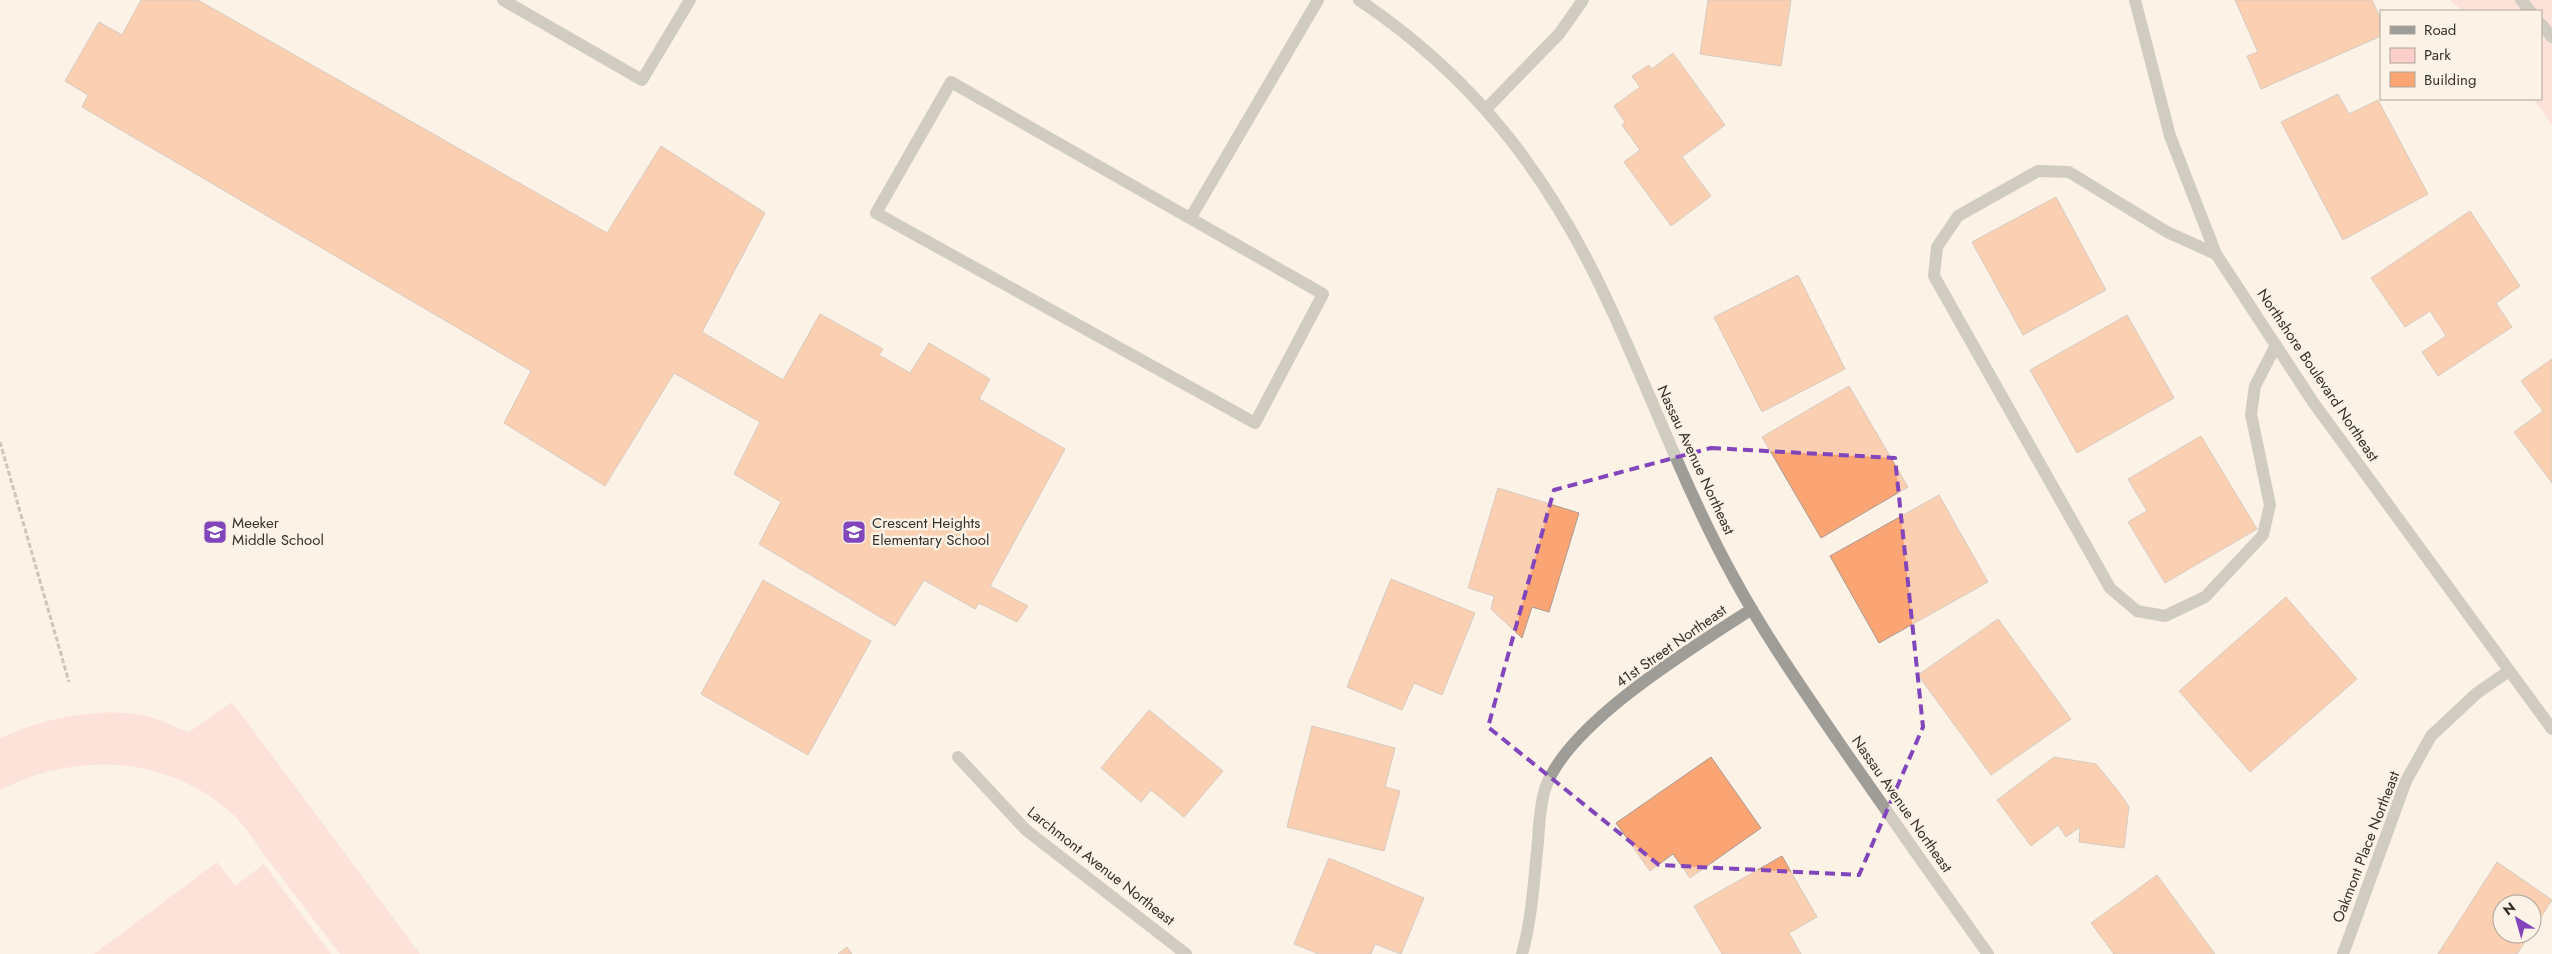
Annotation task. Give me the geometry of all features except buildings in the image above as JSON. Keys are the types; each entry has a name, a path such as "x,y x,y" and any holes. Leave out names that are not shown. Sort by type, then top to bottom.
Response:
{"street":[{"path":"503,0 642,80 690,0"},
{"path":"1191,217 1318,0"},
{"name":"Nassau Avenue Northeast","path":"1359,0 1394,23 1462,82 1486,109 1543,184 1607,299 1693,495 1734,579 1823,719 1988,954"},
{"path":"1486,109 1559,34 1583,0"},
{"name":"Northshore Boulevard Northeast","path":"2135,0 2170,136 2216,254 2313,402 2552,729"},
{"path":"2520,0 2529,10"},
{"path":"2542,25 2552,37"},
{"path":"951,82 1191,217 1323,294 1255,423 876,213 951,82"},
{"path":"2216,254 2167,232 2069,172 2046,171 2038,171 1958,216 1937,247 1934,276 2110,588 2137,611 2165,616 2204,597 2263,535 2270,505 2251,414 2255,386 2276,344"},
{"name":"41st Street Northeast","path":"1522,954 1531,906 1545,789 1555,767 1576,740 1619,702 1665,666 1752,609"},
{"name":"Oakmont Place Northeast","path":"2343,954 2406,781 2431,736 2477,693 2509,671"},
{"name":"Larchmont Avenue Northeast","path":"958,757 1026,830 1186,954"}],"path":[{"path":"0,442 69,682"}],"highlighted area":[{"path":"1711,448 1895,458 1923,727 1859,875 1659,865 1488,727 1554,490"}],"green space":[{"path":"2450,0 2552,0 2552,125 2534,100 2542,100 2542,10 2462,10"},
{"path":"232,702 420,954 340,954 234,815 208,795 180,780 151,770 121,765 90,765 59,769 29,777 0,790 0,738 17,731 70,716 124,713 148,716 189,732"},
{"path":"217,862 235,886 264,864 331,954 94,954"}],"place":[{"name":"Meeker Middle School","path":"215,532"},
{"name":"Crescent Heights Elementary School","path":"854,532"}]}
